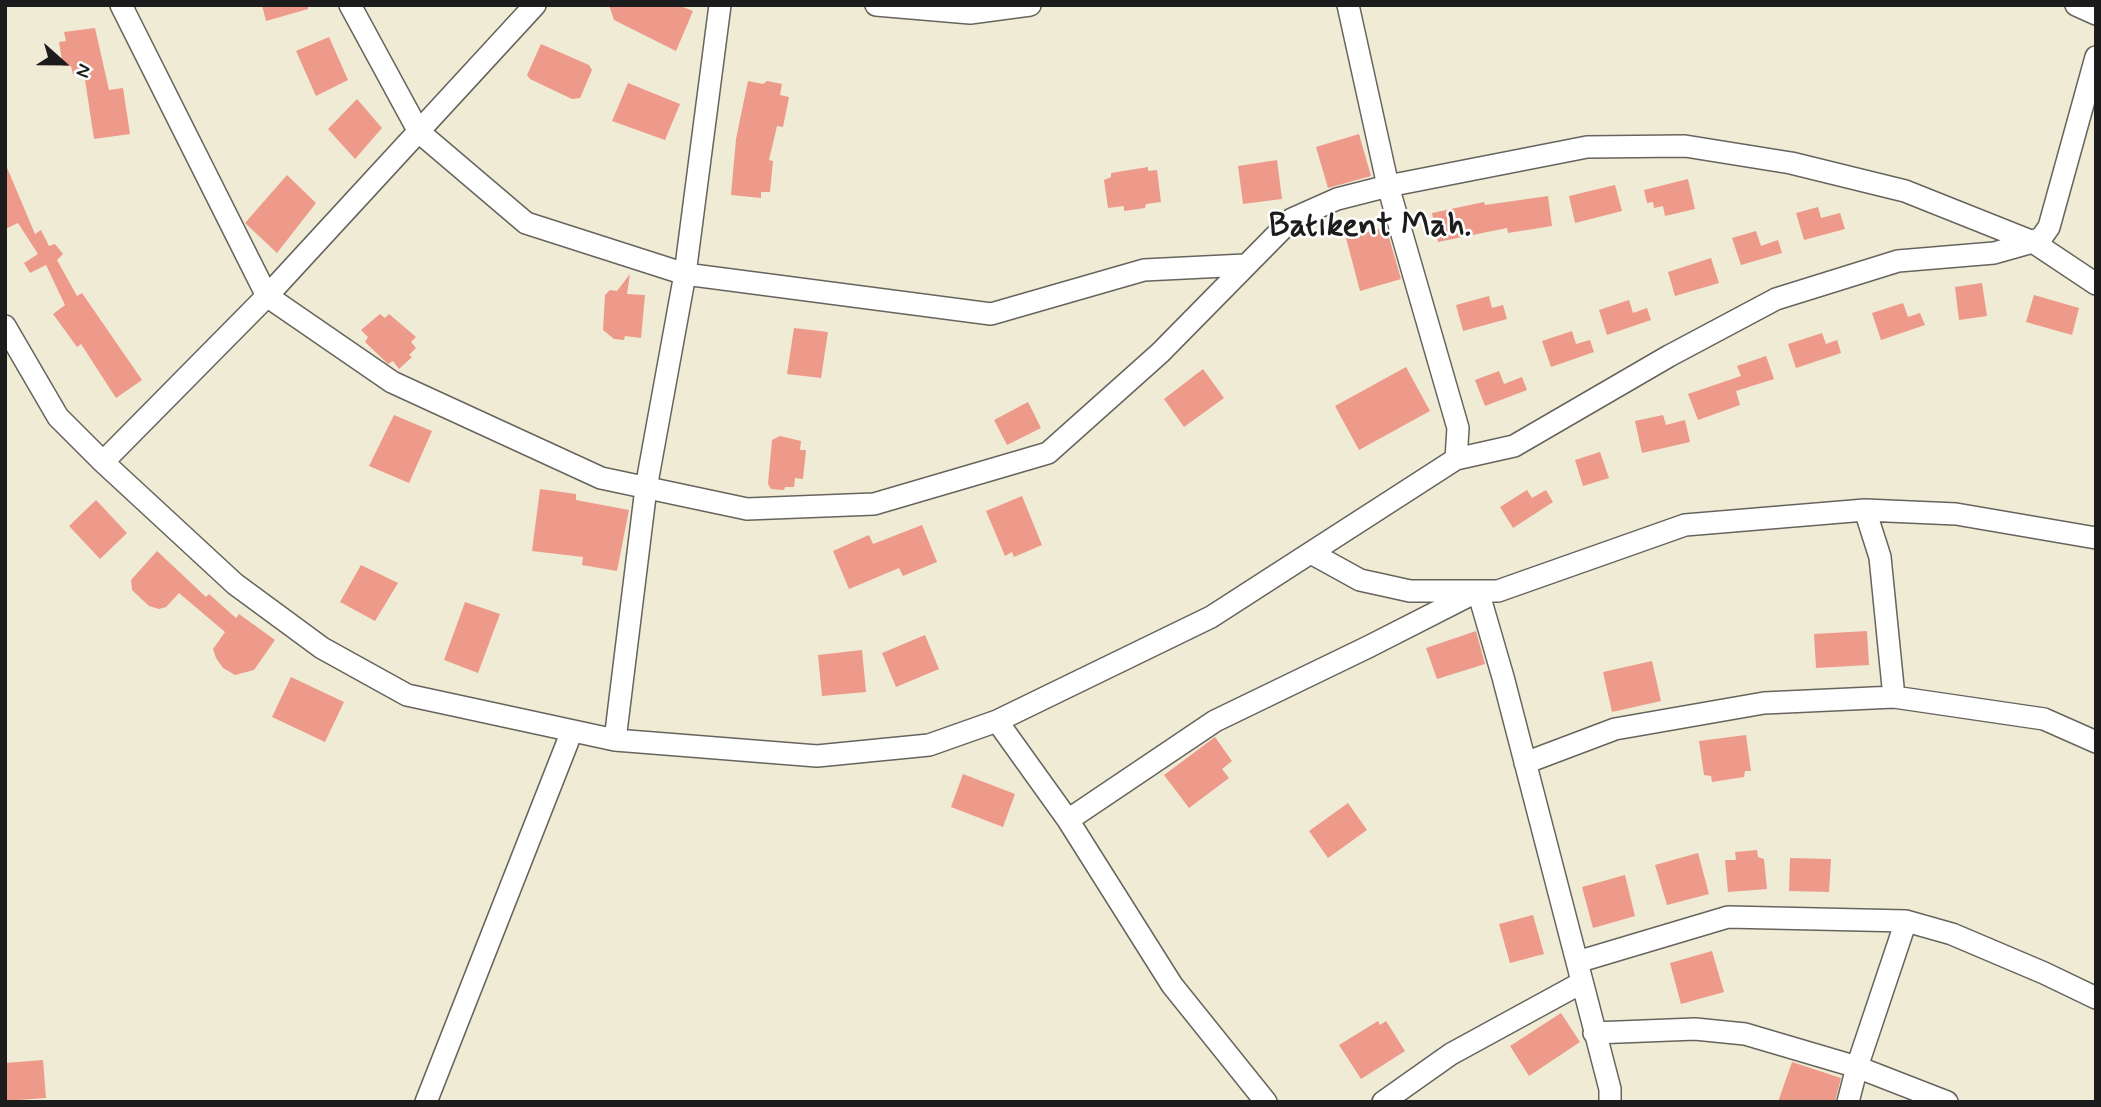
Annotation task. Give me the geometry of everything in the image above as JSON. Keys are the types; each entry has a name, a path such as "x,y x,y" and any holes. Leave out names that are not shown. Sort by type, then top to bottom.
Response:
{"street":[{"path":"121,5 268,296 392,382 601,478 747,509 874,503 1048,453 1160,353 1292,219 1337,199 1388,186 1587,147 1685,146 1791,163 1905,191 2033,242 2096,284"},
{"path":"351,5 419,132 526,223 685,274 991,314 1144,270 1245,265"},
{"path":"103,462 268,296 535,5"},
{"path":"615,740 646,488 685,274 720,5"},
{"path":"877,5 970,13 1030,5"},
{"path":"1348,5 1388,186 1458,428 1456,459"},
{"path":"2076,5 2096,14"},
{"path":"5,326 58,417 235,584 322,648 407,695 615,740 817,755 929,745 997,721 1211,617 1456,459 1514,446 1668,356 1776,299 1898,261 1994,253 2042,237 2049,227 2096,57"},
{"path":"1311,553 1360,580 1410,591 1498,591 1685,525 1865,510 1956,514 2096,538"},
{"path":"1865,510 1880,557 1894,697"},
{"path":"1478,591 1610,1089 1610,1102"},
{"path":"1068,820 1215,721 1478,591"},
{"path":"1525,762 1629,726 1764,703 1894,697 2045,719 2096,742"},
{"path":"997,721 1068,820 1172,985 1266,1102"},
{"path":"426,1102 572,731"},
{"path":"1383,1102 1451,1054 1579,972 1728,917 1906,921 1952,934 2096,998"},
{"path":"1848,1102 1857,1067 1906,921"},
{"path":"1594,1032 1695,1028 1745,1034 1857,1067 1947,1102"}],"building":[{"path":"262,5 308,5 308,9 266,21"},
{"path":"609,5 678,5 693,11 676,51 614,20"},
{"path":"95,28 109,90 123,88 130,134 94,139 84,73 73,74 71,66 63,66 59,42 66,41 64,32"},
{"path":"329,37 348,80 316,96 296,51"},
{"path":"541,44 589,65 592,70 580,98 572,99 530,79 527,75"},
{"path":"748,81 782,84 780,95 789,97 783,127 777,126 769,160 773,161 770,192 761,192 761,198 731,195 736,139"},
{"path":"628,83 680,104 665,140 612,121"},
{"path":"357,99 382,128 355,159 328,129"},
{"path":"1359,134 1371,176 1328,188 1316,147"},
{"path":"1277,160 1282,199 1243,204 1238,166"},
{"path":"5,163 35,234 41,230 49,246 55,244 63,254 57,260 77,296 82,293 142,380 116,398 81,344 77,347 53,314 65,305 46,265 30,273 24,263 38,254 18,223 5,229"},
{"path":"1148,167 1148,171 1157,170 1161,202 1124,211 1124,206 1108,208 1104,180 1111,177 1111,173"},
{"path":"287,175 316,203 277,253 245,223"},
{"path":"1688,179 1695,209 1665,216 1663,206 1654,208 1653,202 1647,203 1644,190"},
{"path":"1615,185 1622,211 1575,223 1569,196"},
{"path":"1548,196 1552,226 1508,233 1507,228 1438,242 1432,213 1484,202 1485,205"},
{"path":"1818,207 1821,218 1840,213 1845,229 1804,240 1796,213"},
{"path":"1386,227 1401,279 1360,291 1346,238"},
{"path":"1756,231 1761,246 1778,240 1782,253 1741,265 1732,238"},
{"path":"1711,258 1719,283 1675,296 1668,272"},
{"path":"630,274 627,294 645,295 641,338 625,336 624,340 614,339 603,330 605,295 610,290 617,291"},
{"path":"1982,283 1987,316 1959,320 1955,287"},
{"path":"2034,295 2079,308 2072,335 2026,322"},
{"path":"1489,296 1492,308 1503,305 1507,319 1463,331 1456,305"},
{"path":"1629,300 1633,313 1647,308 1651,320 1607,335 1599,310"},
{"path":"1903,303 1908,317 1920,313 1925,325 1881,340 1872,313"},
{"path":"380,314 385,318 389,314 416,337 411,342 416,348 409,355 412,357 399,369 393,361 388,364 365,342 368,337 361,330"},
{"path":"794,328 828,332 821,378 787,374"},
{"path":"1572,331 1576,344 1590,340 1594,352 1551,367 1542,341"},
{"path":"1822,333 1826,344 1837,340 1841,353 1796,368 1788,344"},
{"path":"1766,356 1774,379 1736,391 1740,405 1698,420 1688,394 1741,376 1737,366"},
{"path":"1406,367 1430,411 1359,450 1335,406"},
{"path":"1203,369 1224,398 1184,427 1164,399"},
{"path":"1499,371 1504,384 1522,377 1527,390 1485,406 1475,380"},
{"path":"1028,402 1041,428 1007,445 994,420"},
{"path":"394,415 432,431 409,483 369,466"},
{"path":"1663,415 1666,425 1685,420 1690,442 1642,453 1635,421"},
{"path":"780,436 801,441 800,450 806,450 803,479 795,478 794,487 785,487 784,490 771,489 768,484 772,440"},
{"path":"1600,452 1609,478 1583,486 1575,460"},
{"path":"540,489 576,494 576,500 629,510 617,571 582,565 583,557 532,551"},
{"path":"1527,490 1532,498 1546,490 1553,502 1513,528 1500,507"},
{"path":"1022,496 1042,545 1014,557 1012,552 1005,556 986,511"},
{"path":"96,500 127,533 100,559 69,526"},
{"path":"922,525 937,562 903,576 899,568 849,589 833,551 869,535 873,544"},
{"path":"157,551 206,597 209,594 236,618 239,614 275,640 254,670 235,675 223,668 213,649 225,632 179,593 166,607 159,609 149,606 132,590 131,580"},
{"path":"361,565 398,583 375,621 340,602"},
{"path":"465,602 500,614 478,673 444,660"},
{"path":"1476,631 1485,664 1437,679 1426,648"},
{"path":"1867,631 1869,665 1816,668 1814,634"},
{"path":"925,635 939,669 896,687 882,653"},
{"path":"862,650 866,692 822,696 818,655"},
{"path":"1652,661 1661,701 1612,712 1603,672"},
{"path":"291,677 344,702 325,742 272,717"},
{"path":"1746,735 1751,771 1745,771 1744,777 1712,782 1711,776 1704,775 1699,741"},
{"path":"1215,737 1232,761 1222,769 1229,778 1189,808 1164,775"},
{"path":"963,774 1015,794 1003,827 951,807"},
{"path":"1348,803 1367,830 1328,858 1309,831"},
{"path":"1757,850 1758,857 1764,859 1767,889 1728,892 1725,860 1736,860 1735,852"},
{"path":"1698,853 1709,894 1667,905 1655,865"},
{"path":"1790,858 1831,859 1829,892 1789,891"},
{"path":"1625,875 1635,916 1593,928 1582,887"},
{"path":"1533,915 1544,954 1510,963 1499,924"},
{"path":"1712,951 1724,992 1681,1004 1670,963"},
{"path":"1561,1013 1580,1042 1529,1076 1510,1046"},
{"path":"1378,1021 1380,1025 1386,1021 1405,1051 1361,1079 1339,1045"},
{"path":"43,1060 46,1098 5,1101 5,1063"},
{"path":"1792,1062 1841,1078 1835,1102 1778,1102"}],"district":[{"name":"Batıkent Mah.","path":"1370,228"}]}
